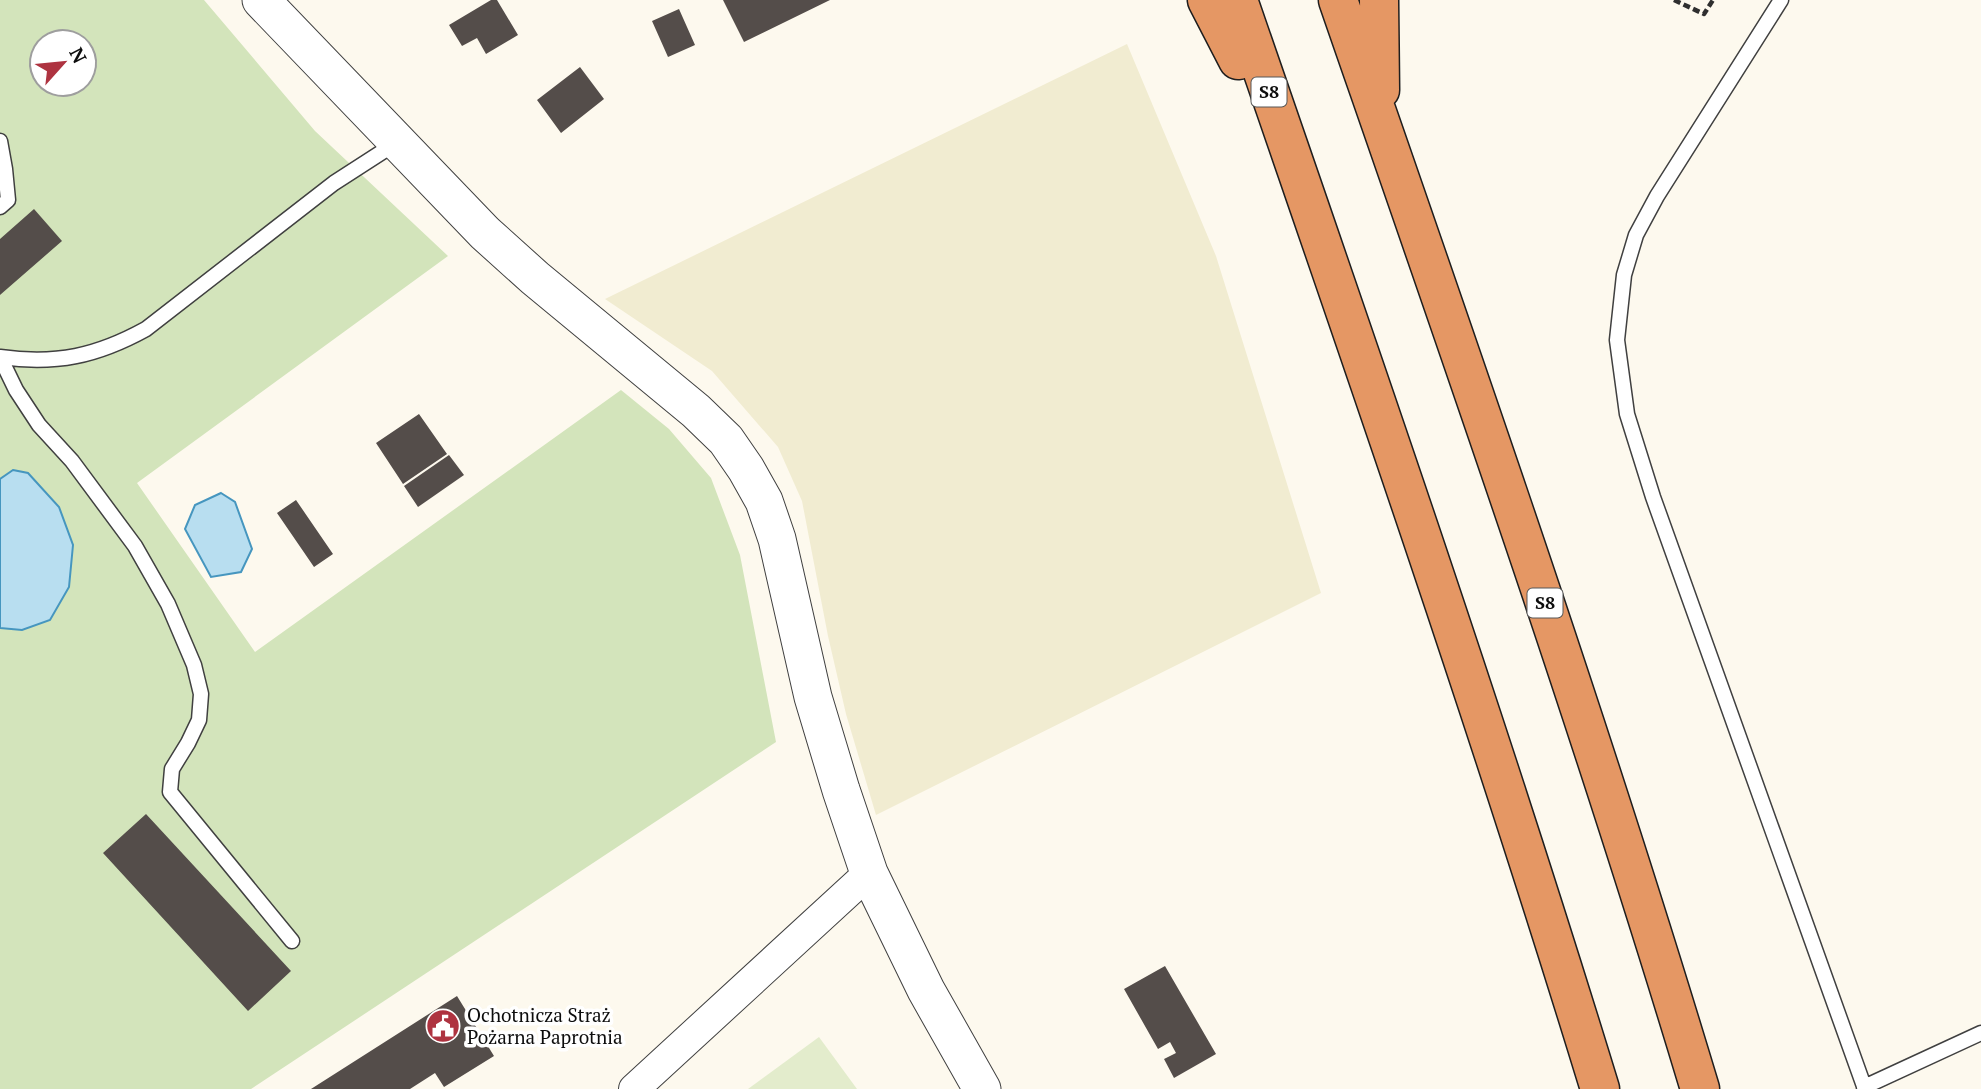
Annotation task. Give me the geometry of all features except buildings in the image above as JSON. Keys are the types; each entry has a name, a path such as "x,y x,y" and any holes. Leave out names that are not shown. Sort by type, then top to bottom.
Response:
{"highway":[{"path":"1207,0 1301,183"},
{"name":"S8","path":"1238,0 1418,525 1600,1089"},
{"name":"S8","path":"1338,0 1505,483 1666,975 1700,1089"},
{"path":"1379,0 1380,121"}],"street":[{"path":"261,0 485,233 535,278 696,411 726,440 746,469 764,501 777,539 813,697 869,873 926,990 982,1089"},
{"path":"634,1089 869,873"}],"lane":[{"path":"1781,0 1657,196 1636,235 1624,275 1617,340 1627,414 1653,497 1865,1088 1981,1033"},
{"path":"0,141 8,200 0,207"},
{"path":"292,941 170,792 172,769 198,720 201,694 194,665 168,604 135,546 72,461 39,425 16,390 0,357 53,360 85,355 118,345 146,329 334,183 397,143"}],"path":[{"path":"1674,0 1704,14 1713,0"}],"shaded area":[{"path":"1127,44 1216,256 1321,593 876,815 846,714 802,501 778,447 712,371 605,299"}],"green space":[{"path":"0,0 204,0 315,131 448,256 137,483 255,652 621,390 669,429 711,478 740,555 776,742 251,1089 0,1089"},
{"path":"819,1037 857,1089 748,1089"}],"water":[{"path":"13,470 28,473 59,507 73,545 69,587 50,620 22,630 0,628 0,479"},
{"path":"221,493 235,502 252,549 241,572 211,577 185,529 195,505"}],"place":[{"name":"Ochotnicza Straż Pożarna Paprotnia","path":"443,1026"}]}
